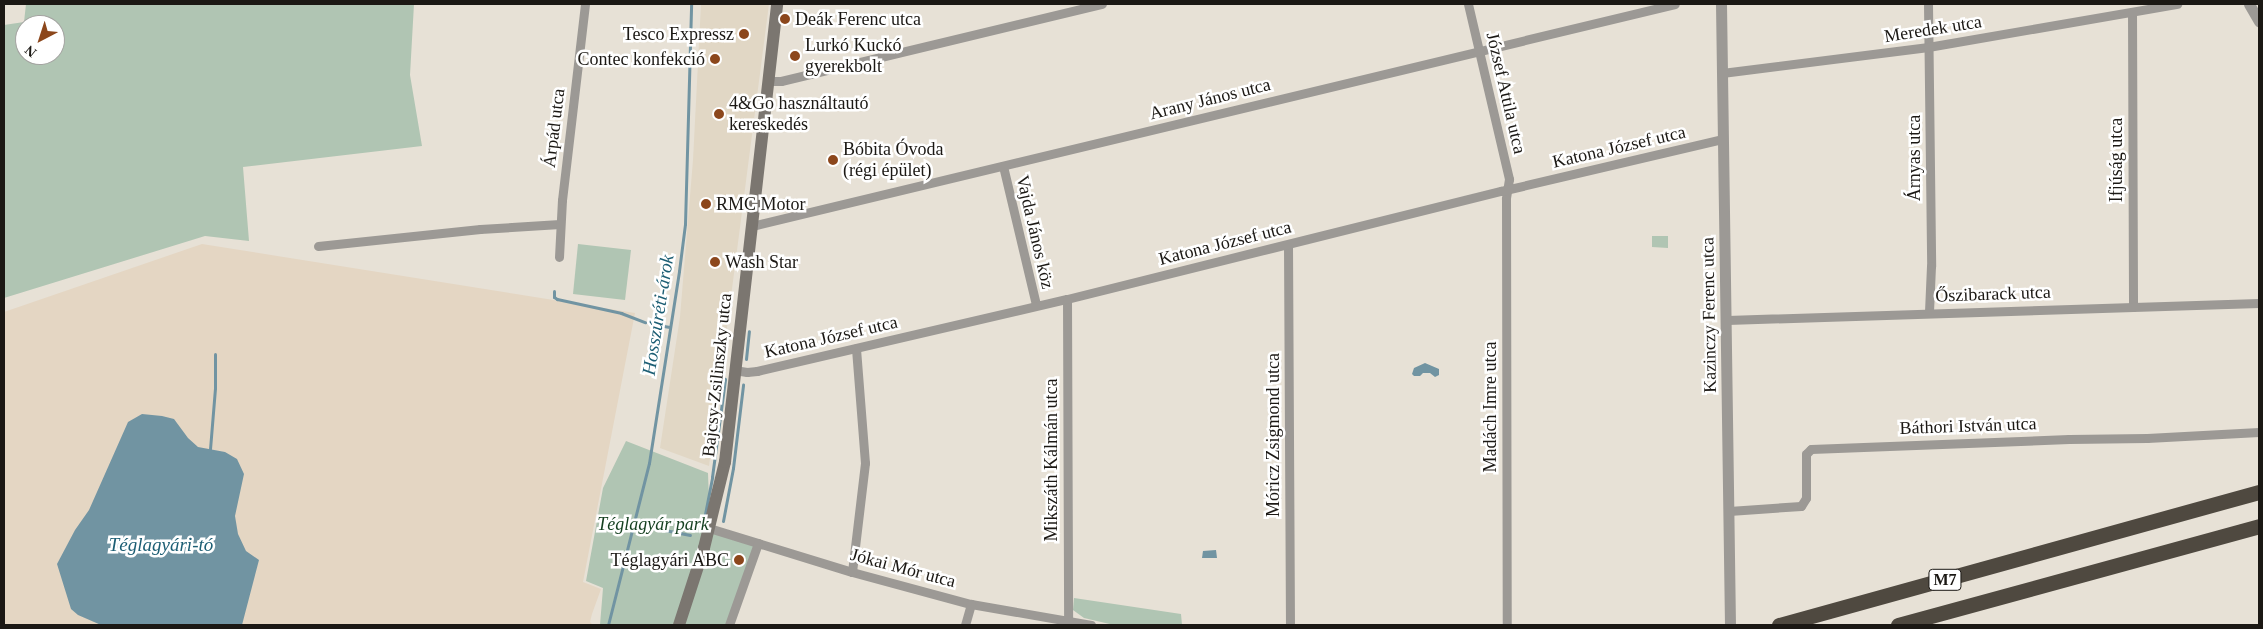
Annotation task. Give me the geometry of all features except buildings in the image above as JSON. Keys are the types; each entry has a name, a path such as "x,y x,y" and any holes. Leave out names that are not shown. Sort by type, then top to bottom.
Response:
{"highway":[{"path":"2111,534 2174,508 2259,485"},
{"name":"M7","path":"1779,625 2259,492"},
{"name":"M7","path":"1898,625 2259,526"}],"main road":[{"name":"Bajcsy-Zsilinszky utca","path":"679,625 710,528 725,462 777,4"}],"street":[{"name":"Árpád utca","path":"559,257 560,224 585,4"},
{"path":"768,81 781,81 1102,4"},
{"name":"József Attila utca","path":"1468,4 1509,179 1508,190"},
{"name":"Arany János utca","path":"752,226 1675,4"},
{"name":"Kazinczy Ferenc utca","path":"1720,4 1727,320 1730,625"},
{"name":"Árnyas utca","path":"1928,4 1930,139 1929,312"},
{"name":"Meredek utca","path":"1722,73 1928,47 2176,4"},
{"path":"2249,4 2259,21"},
{"name":"Ifjúság utca","path":"2132,12 2133,307"},
{"name":"Katona József utca","path":"734,370 747,372 757,370 1067,299 1723,139"},
{"name":"Vajda János köz","path":"1003,166 1036,305"},
{"name":"Madách Imre utca","path":"1507,625 1508,190"},
{"path":"318,246 480,229 560,224"},
{"name":"Móricz Zsigmond utca","path":"1288,244 1290,625"},
{"name":"Mikszáth Kálmán utca","path":"1067,299 1068,620"},
{"name":"Őszibarack utca","path":"1727,320 1929,312 2259,303"},
{"path":"852,572 865,463 856,348"},
{"name":"Báthori István utca","path":"1729,511 1797,508 1802,505 1806,498 1806,454 1811,449 2069,439 2147,438 2259,432"},
{"name":"Jókai Mór utca","path":"710,528 852,572 971,604 1091,625"},
{"path":"729,625 758,543"},
{"path":"964,625 971,604"}],"shaded area":[{"path":"701,4 769,4 709,466 660,448 680,317 693,160"},
{"path":"202,244 635,313 583,582 601,589 590,622 593,625 4,625 4,312"}],"green space":[{"path":"26,4 414,4 410,75 422,146 243,167 249,241 205,236 4,298 4,25 15,23 15,65 65,65 65,15 25,15"},
{"path":"1652,236 1668,236 1668,248 1652,247"},
{"path":"578,244 631,250 625,300 573,294"},
{"name":"Téglagyár park","path":"626,441 708,473 710,528 758,543 729,625 600,625 603,588 586,581 603,488"},
{"path":"1074,598 1181,614 1182,625 1114,625 1084,618 1073,610"}],"water":[{"path":"1425,363 1439,369 1439,375 1435,377 1430,373 1423,373 1420,376 1412,374 1414,368"},
{"name":"Téglagyári-tó","path":"142,414 174,419 188,438 198,447 225,452 237,459 244,474 235,516 238,534 246,551 259,560 242,625 101,625 78,615 71,609 57,564 75,530 89,510 128,422"},
{"path":"1216,550 1217,558 1202,558 1203,551"}],"waterway":[{"name":"Hosszúréti-árok","path":"608,625 649,463 679,271 685,224 691,4"},
{"path":"554,291 554,297 557,299 621,313 645,322"},
{"path":"651,324 670,327"},
{"path":"746,359 749,331"},
{"path":"210,449 215,388 215,354"},
{"path":"705,514 712,477 725,379"},
{"path":"723,521 733,468 743,385"},
{"path":"634,524 690,535"}],"place":[{"name":"Deák Ferenc utca","path":"785,19"},
{"name":"Tesco Expressz","path":"744,34"},
{"name":"Lurkó Kuckó gyerekbolt","path":"795,56"},
{"name":"Contec konfekció","path":"715,59"},
{"name":"4&Go használtautó kereskedés","path":"719,114"},
{"name":"Bóbita Óvoda (régi épület)","path":"833,160"},
{"name":"RMC Motor","path":"706,204"},
{"name":"Wash Star","path":"715,262"},
{"name":"Téglagyári ABC","path":"739,560"}]}
